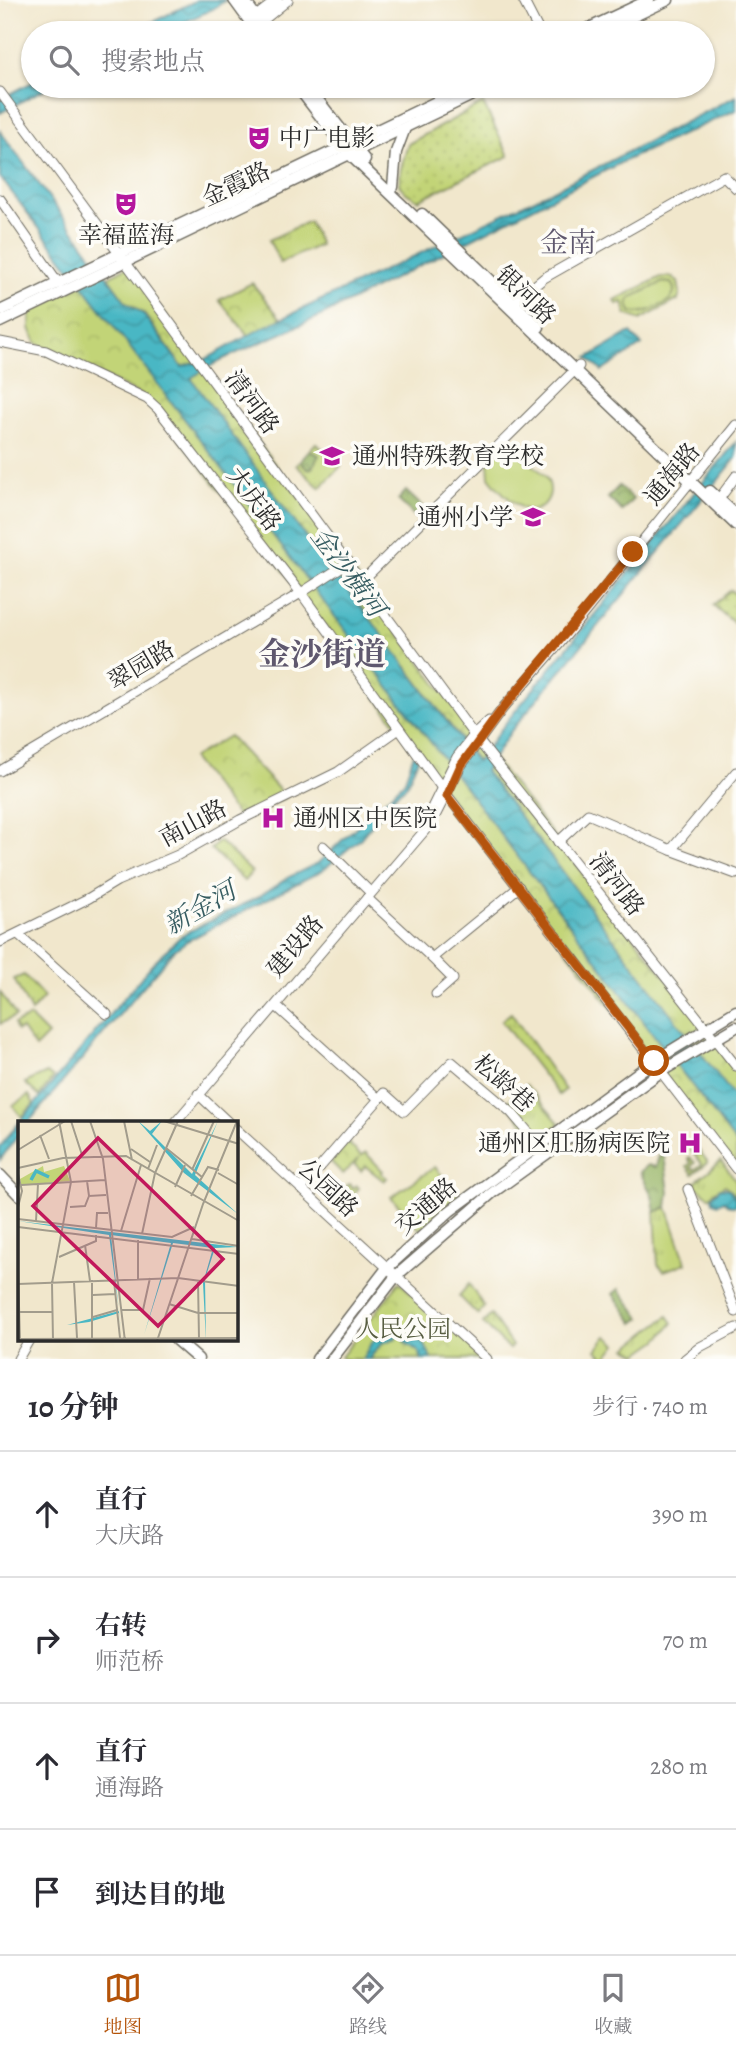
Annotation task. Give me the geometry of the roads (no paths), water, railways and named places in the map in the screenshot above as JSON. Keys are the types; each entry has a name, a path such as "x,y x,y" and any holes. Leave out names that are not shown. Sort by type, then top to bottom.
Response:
{"main road":[{"path":"238,0 254,21"},
{"path":"604,21 649,0"},
{"path":"624,21 668,0"},
{"name":"银河路","path":"307,98 350,149 693,479 736,515"},
{"name":"银河路","path":"315,98 350,149 393,187 511,305"},
{"name":"金霞路","path":"0,322 104,266 350,149 446,98"},
{"name":"金霞路","path":"350,149 405,128 466,98"},
{"path":"393,187 396,152 405,128"},
{"name":"金霞路","path":"0,311 59,284 74,282"},
{"name":"银河路","path":"719,502 736,526"},
{"name":"交通路","path":"317,1359 392,1272 450,1211 654,1061 736,1011"},
{"name":"交通路","path":"332,1359 392,1272 492,1193 662,1071 736,1027"},
{"path":"0,1167 18,1185"},
{"path":"0,1175 18,1194"},
{"path":"170,1342 189,1359"},
{"path":"178,1342 198,1359"}],"street":[{"path":"259,21 277,0"},
{"path":"260,21 288,0"},
{"path":"523,0 534,21"},
{"name":"清河路","path":"1,93 349,562 476,738 715,1040"},
{"path":"511,305 544,278 724,176 736,188"},
{"path":"0,199 59,284"},
{"name":"大庆路","path":"0,342 46,351 147,399 158,409 301,593 444,792 662,1071"},
{"path":"362,581 577,368"},
{"name":"通海路","path":"444,792 476,738 559,643 736,425"},
{"path":"719,502 736,476"},
{"name":"翠园路","path":"0,771 349,562"},
{"name":"南山路","path":"0,942 89,898 117,881 178,855 240,820 338,772 399,729"},
{"path":"671,850 736,772"},
{"name":"建设路","path":"172,1121 432,822 444,792"},
{"path":"558,842 588,814 671,850 736,874"},
{"path":"325,849 453,979 436,995"},
{"path":"432,958 519,887"},
{"name":"建设路","path":"177,1121 368,894"},
{"path":"18,933 107,1014"},
{"name":"松龄巷","path":"276,1006 379,1099 384,1093 404,1111 452,1062 511,1112 540,1146"},
{"path":"715,1040 736,1066"},
{"path":"662,1071 736,1169"},
{"path":"198,1094 227,1121"},
{"path":"301,1189 379,1099"},
{"name":"公园路","path":"238,1131 487,1359"},
{"path":"688,1189 736,1312"},
{"path":"685,1359 736,1328"},
{"path":"13,1359 22,1342"},
{"path":"18,1359 28,1342"}],"water":[{"path":"197,0 226,0 187,21 155,21"},
{"path":"21,88 21,98 28,98 0,113 0,99"},
{"path":"736,96 736,110 624,161 325,314 221,360 191,378 299,528 477,762 507,721 736,442 736,458 511,731 485,771 736,1099 736,1143 0,177 0,131 126,302 143,314 182,367 206,359 262,328 556,189"},
{"path":"629,333 642,345 602,371 588,358"},
{"path":"414,754 418,759 406,786 396,794 360,839 323,870 174,950 30,1121 21,1121 155,961 182,935 318,863 404,782"},
{"path":"18,1124 18,1135 0,1160 0,1147"},
{"path":"720,1188 729,1189 736,1198 736,1206 730,1206 724,1201 718,1204 713,1202 712,1197"},
{"path":"390,1330 397,1330 396,1338 382,1343 369,1359 362,1359 372,1342"},
{"path":"406,1332 425,1345 431,1359 422,1359 419,1352 405,1342"}],"place":[{"name":"中广电影","path":"259,138"},
{"name":"幸福蓝海","path":"126,204"},
{"name":"通州特殊教育学校","path":"332,456"},
{"name":"通州小学","path":"533,517"},
{"name":"通州区中医院","path":"273,818"},
{"name":"通州区肛肠病医院","path":"690,1143"}],"district":[{"name":"金南","path":"568,243"},
{"name":"金沙街道","path":"322,654"}],"water label":[{"name":"金沙横河","path":"348,572"},
{"name":"新金河","path":"200,908"}],"park label":[{"name":"人民公园","path":"403,1329"}]}
